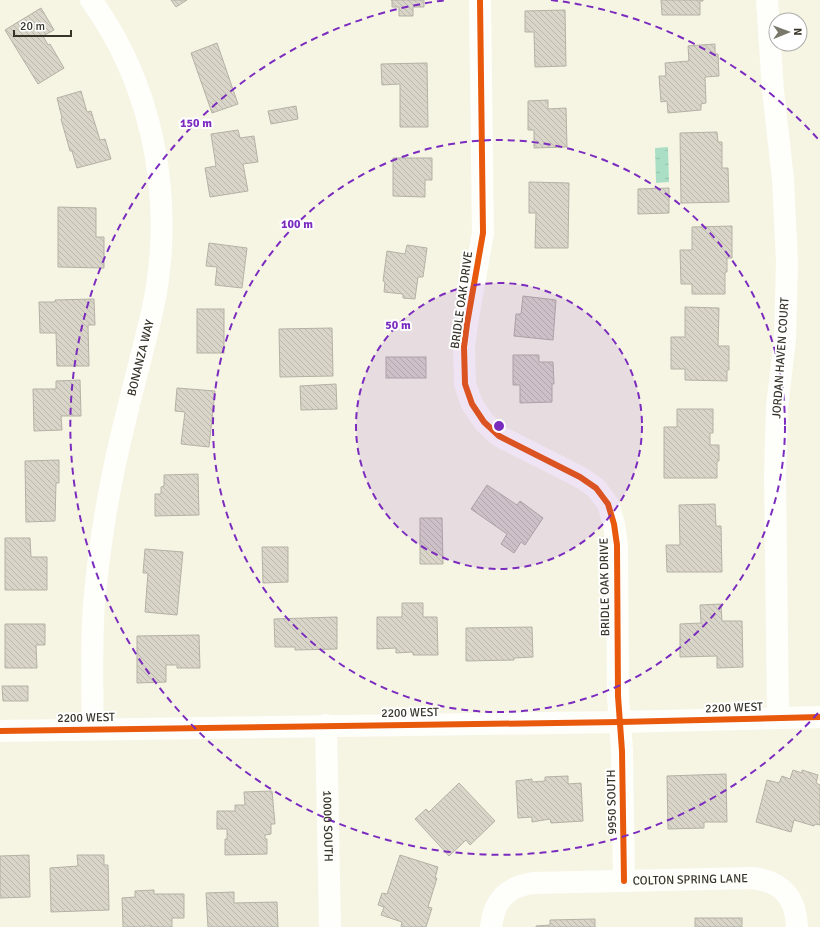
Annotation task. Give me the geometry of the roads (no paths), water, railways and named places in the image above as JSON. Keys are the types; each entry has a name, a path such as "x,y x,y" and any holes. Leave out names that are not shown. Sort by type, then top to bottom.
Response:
{"street":[{"name":"BONANZA WAY","path":"91,0 113,35 139,92 155,154 160,185 162,217 158,280 120,443 102,537 94,605 93,729"},
{"name":"BRIDLE OAK DRIVE","path":"480,0 483,221 480,252 464,347 466,384 472,404 484,422 499,436 580,477 596,488 608,504 614,524 616,545 618,696 620,722"},
{"name":"JORDAN HAVEN COURT","path":"767,0 773,91 783,179 787,262 785,339 777,407 775,475 778,718"},
{"name":"2200 WEST","path":"0,731 326,725 620,722 820,717"},
{"name":"9950 SOUTH","path":"620,722 622,751 624,881"},
{"name":"10000 SOUTH","path":"326,725 330,927"},
{"name":"COLTON SPRING LANE","path":"491,927 492,916 496,906 503,896 511,889 522,885 533,883 754,878 774,884 784,890 791,899 795,909 797,927"}],"water":[{"path":"668,147 669,182 656,183 655,148"}]}
